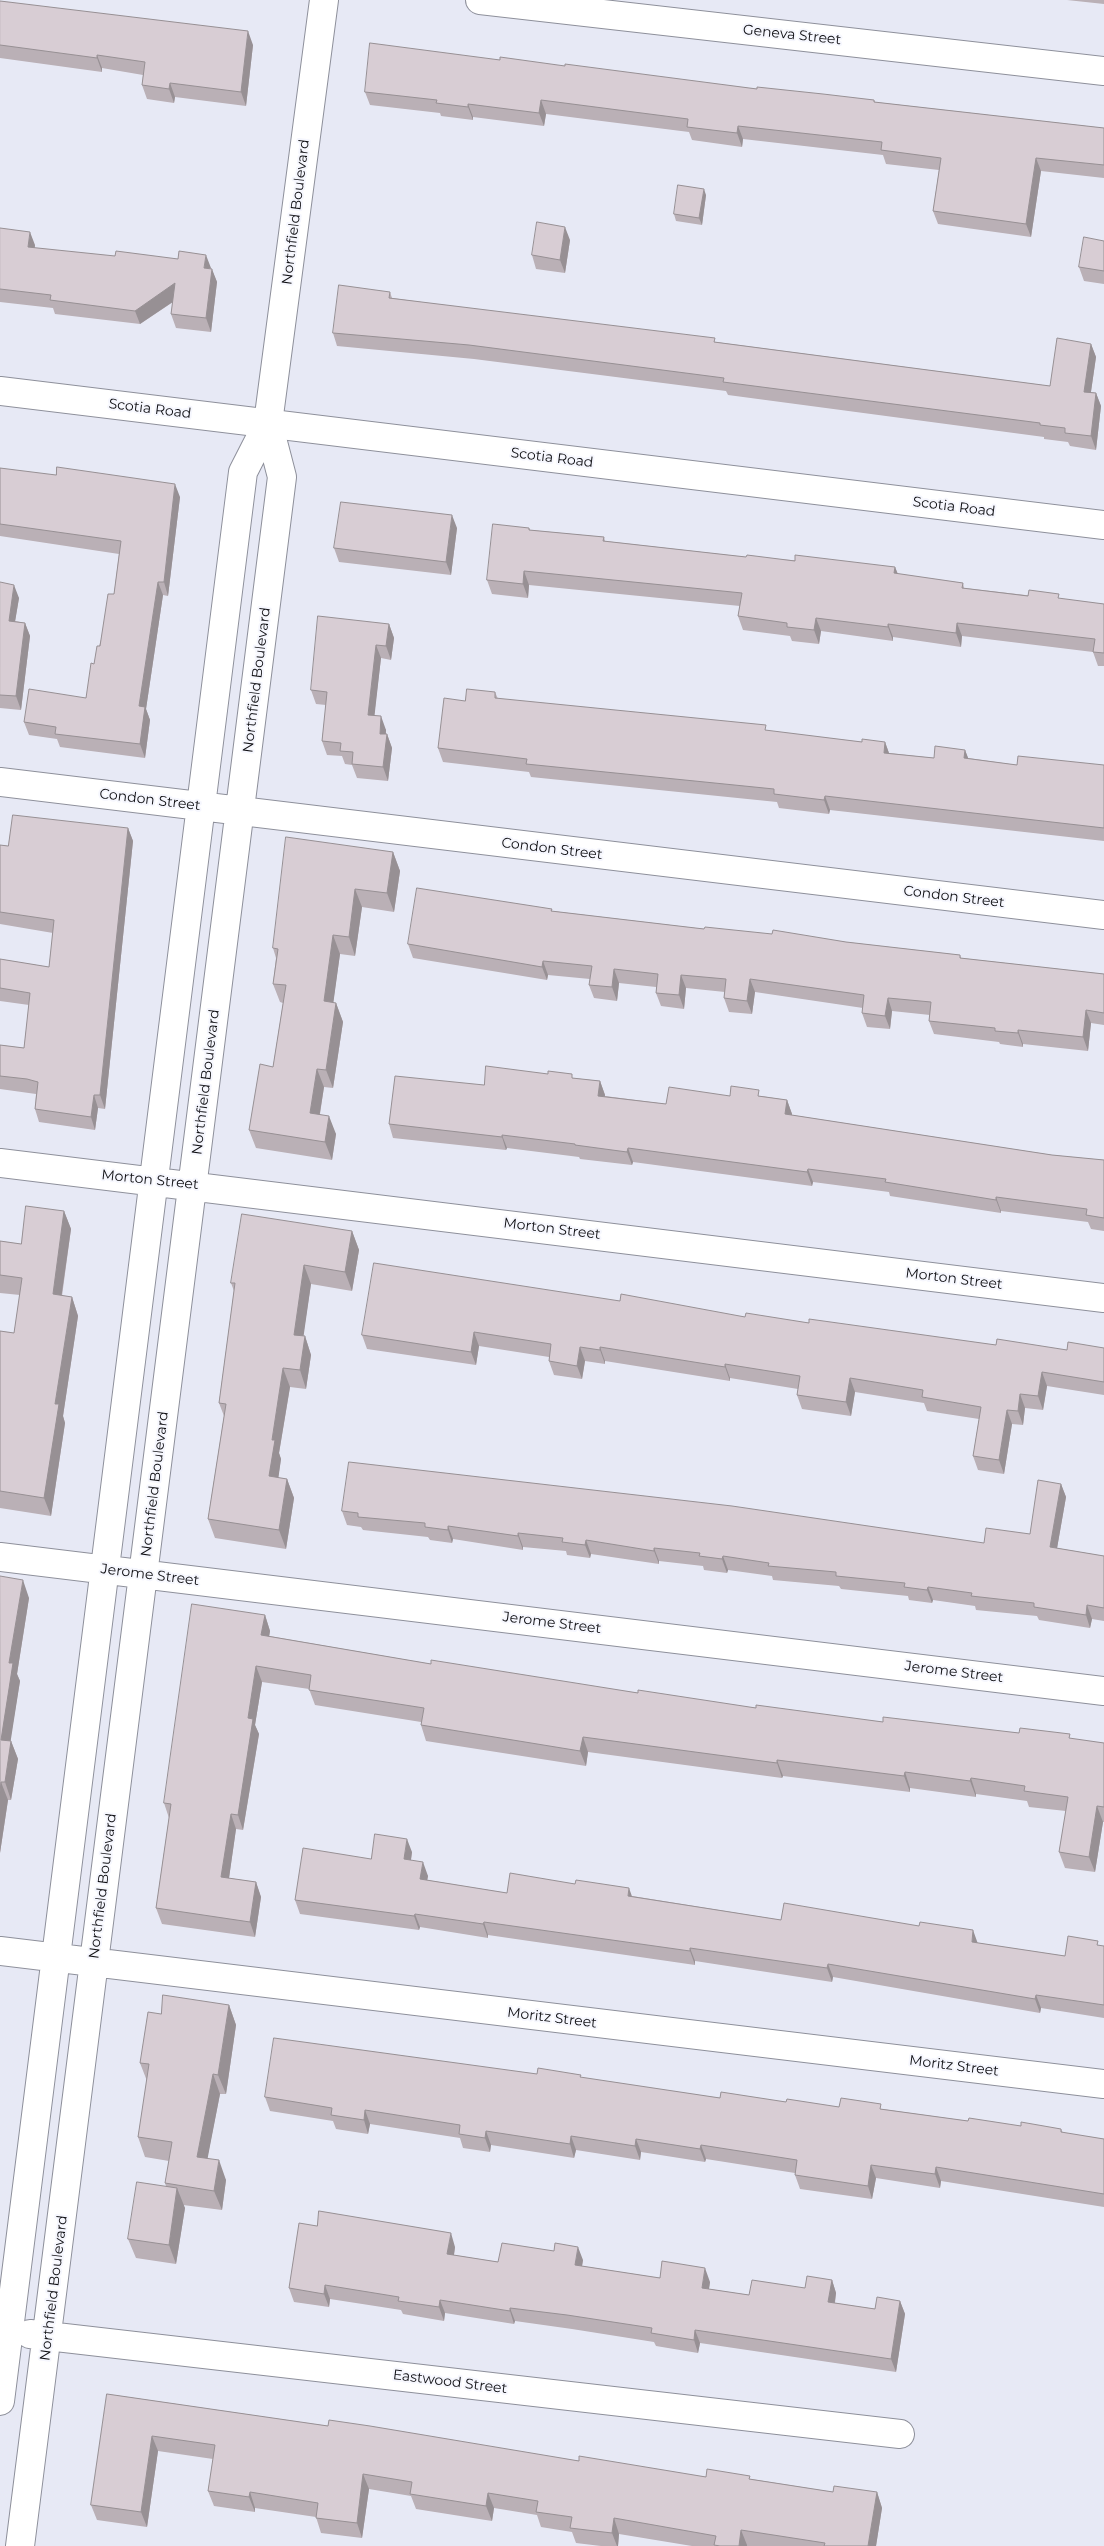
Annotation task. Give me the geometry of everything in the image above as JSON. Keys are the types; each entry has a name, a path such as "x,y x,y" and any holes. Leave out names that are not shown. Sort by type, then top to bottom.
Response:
{"street":[{"name":"Northfield Boulevard","path":"0,2401 4,2330 56,1958 243,472 268,423 324,0"},
{"name":"Geneva Street","path":"480,0 1104,71"},
{"name":"Scotia Road","path":"0,391 1104,525"},
{"name":"Northfield Boulevard","path":"20,2546 282,477 268,423"},
{"name":"Condon Street","path":"0,782 1104,916"},
{"name":"Morton Street","path":"0,1163 193,1185 1104,1298"},
{"name":"Jerome Street","path":"0,1557 1104,1691"},
{"name":"Moritz Street","path":"0,1951 1104,2084"},
{"name":"Eastwood Street","path":"4,2330 900,2434"}],"building":[{"path":"0,1 248,31 241,92 170,83 169,89 142,85 145,62 97,55 97,58 0,45"},
{"path":"370,43 500,60 500,57 565,66 565,64 757,89 757,87 823,94 874,100 874,102 1104,128 1104,165 1036,158 1026,224 933,211 941,158 881,150 882,142 738,126 737,133 687,127 688,119 541,100 539,113 468,104 468,107 436,103 437,100 365,92"},
{"path":"678,185 704,189 699,218 674,214"},
{"path":"537,222 565,227 560,260 532,255"},
{"path":"0,228 30,232 28,247 115,256 116,251 178,259 179,251 206,255 204,268 212,269 206,318 171,314 175,283 135,311 50,300 51,295 0,289"},
{"path":"1084,237 1104,241 1104,271 1079,267"},
{"path":"339,285 390,292 389,298 715,338 714,342 1050,386 1057,338 1091,344 1084,392 1096,393 1091,436 1065,433 1065,428 1040,425 1040,423 723,382 724,378 469,345 333,333"},
{"path":"57,467 175,484 164,582 158,582 139,706 145,707 140,744 55,734 56,727 24,722 29,689 86,698 91,663 94,664 97,646 100,646 108,594 114,594 121,541 0,524 0,468 56,475"},
{"path":"341,502 452,515 446,562 334,548"},
{"path":"493,524 529,528 529,530 604,537 603,541 746,557 747,555 795,561 795,555 895,567 894,573 963,583 962,588 1028,596 1029,590 1059,594 1058,598 1104,604 1104,653 1093,652 1095,639 957,623 956,633 888,624 888,627 816,618 814,630 787,627 787,623 738,616 742,593 524,571 523,584 487,580"},
{"path":"0,582 14,585 9,621 25,623 16,696 0,695"},
{"path":"318,616 389,624 386,646 376,645 368,715 381,716 380,734 387,734 383,767 352,764 353,752 340,751 341,743 322,741 327,692 311,690"},
{"path":"467,689 495,692 495,698 766,725 765,730 862,742 862,739 885,742 884,753 934,758 935,746 965,750 964,758 1017,765 1018,756 1104,765 1104,828 825,796 824,800 774,794 774,789 526,764 527,759 438,748 444,698 465,701"},
{"path":"13,815 128,828 100,1095 94,1095 91,1117 35,1109 38,1082 0,1076 0,1045 24,1048 30,993 0,988 0,959 49,967 54,920 0,912 0,845 8,846"},
{"path":"286,837 393,852 387,893 355,889 349,937 333,935 324,1001 336,1003 326,1070 317,1069 310,1113 329,1116 325,1142 249,1130 260,1064 273,1067 286,985 273,984 278,949 273,948"},
{"path":"417,888 552,909 551,911 704,929 705,927 772,934 773,930 846,942 960,955 960,958 1104,974 1104,1013 1086,1010 1083,1037 1018,1030 1018,1033 995,1031 995,1028 929,1021 931,1002 888,998 885,1016 862,1013 864,995 750,979 747,1001 724,998 726,979 681,975 679,995 656,993 658,974 614,969 612,987 589,985 592,966 543,961 542,967 408,944"},
{"path":"486,1066 548,1074 548,1071 572,1074 572,1078 600,1081 598,1096 666,1104 669,1087 730,1096 731,1086 759,1090 758,1096 787,1100 785,1114 1052,1155 1104,1160 1104,1218 1086,1215 1087,1209 996,1197 996,1200 885,1182 886,1179 808,1169 807,1172 628,1148 627,1152 502,1135 502,1137 389,1124 395,1076 484,1085"},
{"path":"26,1206 64,1211 53,1294 72,1297 55,1404 59,1404 44,1498 0,1491 0,1331 14,1333 22,1278 0,1275 0,1241 21,1244"},
{"path":"242,1214 352,1231 345,1272 304,1265 294,1335 305,1336 300,1370 283,1368 272,1440 275,1440 269,1476 287,1479 279,1530 208,1519 226,1404 219,1403 235,1283 231,1283"},
{"path":"374,1263 620,1301 621,1294 745,1317 746,1313 809,1323 809,1319 996,1345 997,1339 1067,1350 1068,1342 1104,1348 1104,1382 1042,1372 1038,1396 1020,1394 1018,1411 1007,1410 999,1460 973,1456 981,1407 922,1397 923,1390 850,1378 846,1402 797,1395 800,1376 725,1364 725,1367 600,1347 600,1350 580,1347 577,1366 549,1361 551,1344 474,1332 471,1352 362,1335"},
{"path":"349,1462 732,1506 984,1543 986,1528 1030,1534 1038,1480 1061,1484 1050,1547 1104,1556 1104,1608 1087,1605 1086,1615 1034,1607 1034,1603 971,1596 972,1593 928,1587 927,1590 904,1587 905,1583 836,1576 836,1572 768,1566 769,1563 723,1556 722,1559 699,1556 700,1553 654,1548 654,1551 586,1540 585,1545 562,1542 563,1538 518,1533 518,1536 448,1526 448,1530 425,1527 425,1523 358,1517 358,1513 342,1511"},
{"path":"0,1576 23,1580 9,1663 13,1663 1,1740 11,1741 5,1782 1,1782 0,1792"},
{"path":"192,1604 265,1615 261,1635 431,1664 431,1660 638,1693 638,1690 756,1708 756,1705 883,1722 883,1717 1019,1733 1020,1728 1070,1734 1069,1738 1104,1743 1104,1807 1097,1806 1089,1857 1059,1852 1068,1797 1024,1791 1025,1786 971,1778 970,1781 905,1772 904,1776 777,1760 777,1763 583,1737 580,1751 421,1725 424,1708 309,1690 311,1675 256,1666 248,1718 253,1719 238,1815 231,1814 221,1877 256,1882 250,1922 156,1908 171,1804 164,1803"},
{"path":"375,1834 407,1839 404,1859 423,1862 420,1879 507,1893 510,1873 575,1884 576,1880 629,1888 628,1896 781,1920 784,1903 919,1926 920,1922 973,1930 972,1942 1065,1956 1068,1936 1098,1941 1097,1945 1104,1946 1104,2005 1036,1995 1035,1999 828,1964 827,1968 690,1948 690,1951 484,1922 483,1924 415,1914 414,1916 295,1900 303,1848 371,1859"},
{"path":"163,1995 229,2005 218,2075 213,2074 197,2157 219,2160 214,2191 165,2183 172,2142 138,2137 149,2064 140,2063 148,2012 161,2014"},
{"path":"274,2038 537,2074 538,2068 581,2075 580,2077 720,2098 721,2092 786,2102 787,2099 839,2107 841,2098 881,2104 880,2109 968,2121 969,2118 1021,2126 1021,2122 1061,2129 1061,2132 1104,2139 1104,2194 936,2167 935,2174 871,2165 868,2186 795,2175 797,2160 701,2145 700,2149 636,2139 635,2146 571,2136 570,2144 486,2131 485,2138 459,2134 460,2125 365,2110 364,2120 331,2115 332,2108 265,2097"},
{"path":"137,2182 177,2188 169,2245 128,2239"},
{"path":"319,2211 451,2233 447,2254 498,2262 502,2243 554,2251 555,2243 578,2247 575,2265 660,2278 662,2261 705,2268 702,2288 749,2295 752,2280 805,2288 807,2276 832,2280 828,2302 875,2309 877,2297 900,2301 891,2359 695,2330 694,2340 651,2333 652,2328 510,2308 510,2311 440,2300 439,2307 398,2301 399,2297 325,2285 324,2294 289,2288 299,2223 317,2226"},
{"path":"107,2394 328,2426 329,2420 579,2461 579,2456 706,2477 707,2469 750,2476 749,2479 833,2492 834,2486 877,2492 868,2546 824,2546 825,2543 741,2530 739,2546 720,2546 714,2545 716,2536 614,2518 612,2533 570,2528 572,2517 536,2512 538,2501 488,2493 486,2506 410,2494 412,2482 363,2474 357,2523 316,2518 318,2503 250,2492 249,2497 208,2491 215,2445 152,2436 141,2512 91,2505"}]}
